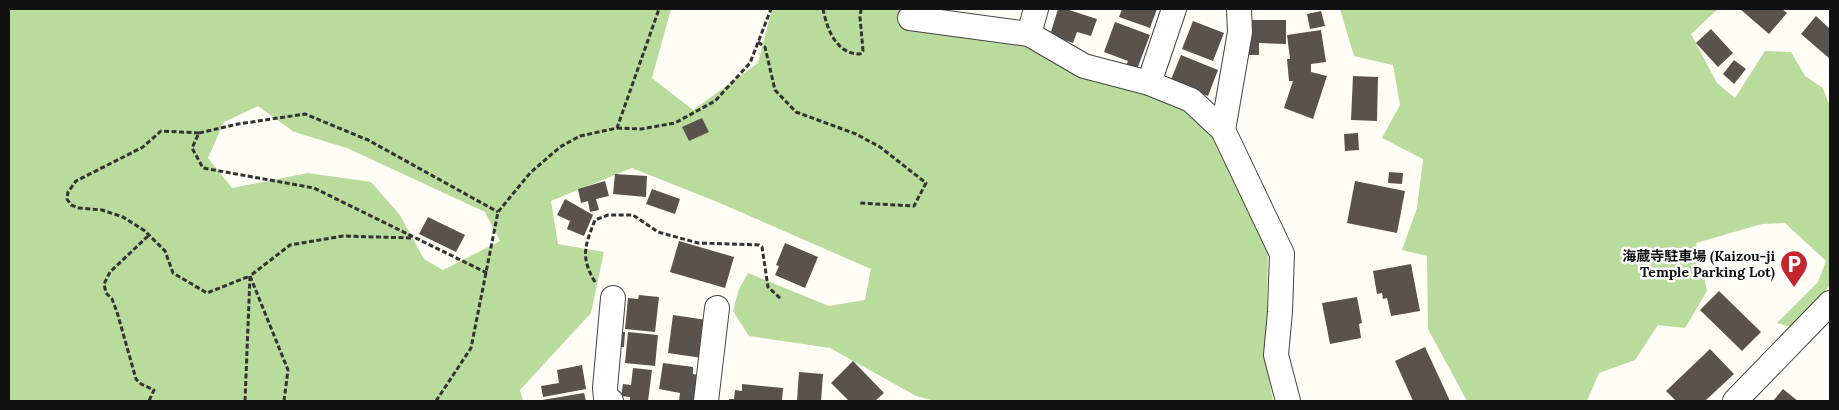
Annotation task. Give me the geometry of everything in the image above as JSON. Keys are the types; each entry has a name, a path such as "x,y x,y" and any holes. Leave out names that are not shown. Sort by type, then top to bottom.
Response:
{"street":[{"path":"1029,34 1036,9"},
{"path":"1149,83 1174,9"},
{"path":"1223,130 1240,32 1240,9"},
{"path":"910,18 1029,34 1084,66 1149,83 1191,100 1223,130 1282,254 1276,355 1288,401"},
{"path":"611,401 606,398 605,388 613,298"},
{"path":"1735,401 1830,304"},
{"path":"706,401 717,308"}],"path":[{"path":"617,128 659,9"},
{"path":"436,401 471,348 498,212 530,172 560,147 580,136 617,128 641,129 675,123 715,101 750,64 771,9"},
{"path":"823,9 830,34 840,48 851,54 860,54 863,51 861,9"},
{"path":"758,42 765,47 775,90 796,112 856,134 880,147 926,183 914,206 859,203"},
{"path":"414,238 344,236 290,245 250,276 207,293 173,273 165,251 145,231 123,217 102,210 78,208 71,205 68,199 68,192 76,180 143,147 161,131 199,133 238,124 305,114 368,140 498,212"},
{"path":"199,133 192,148 203,168 314,188 487,273"},
{"path":"613,298 603,296 590,274 584,254 585,246 595,220 608,215 626,214 633,215 658,232 698,243 759,245 762,248 768,287 776,292 781,299"},
{"path":"148,236 110,272 104,284 106,293 112,299 117,312 136,379 141,384 154,390 148,401"},
{"path":"245,401 250,276"},
{"path":"250,276 288,370 284,401"}],"green space":[{"path":"9,9 671,9 652,78 693,110 758,63 772,9 927,9 1140,78 1231,132 1268,251 1266,361 1273,401 935,401 916,396 830,348 749,336 733,311 739,289 748,273 829,306 865,300 871,269 715,201 632,168 551,201 558,244 604,252 591,313 520,390 523,401 9,401","holes":["258,106 294,132 347,148 485,212 500,241 443,270 424,259 400,215 371,182 308,173 232,188 208,158 224,122"]},
{"path":"1340,9 1718,9 1691,34 1717,83 1735,98 1765,51 1791,52 1805,76 1823,88 1830,107 1830,285 1794,328 1777,323 1818,282 1826,261 1785,223 1762,224 1696,243 1707,291 1685,328 1658,325 1635,360 1599,373 1587,401 1467,401 1428,329 1427,256 1402,250 1417,208 1423,159 1382,138 1400,105 1393,65 1354,56"}],"building":[{"path":"1058,9 1066,9 1097,19 1091,36 1077,32 1073,43 1050,35"},
{"path":"1122,9 1157,9 1150,28 1119,17"},
{"path":"1740,9 1782,9 1787,13 1769,34"},
{"path":"1321,11 1325,26 1310,29 1307,14"},
{"path":"1816,16 1830,29 1830,59 1801,34"},
{"path":"1247,20 1286,20 1286,44 1259,43 1259,55 1247,55"},
{"path":"1193,21 1224,33 1213,61 1182,49"},
{"path":"1115,22 1150,35 1136,72 1125,68 1128,61 1104,52"},
{"path":"1711,29 1733,53 1718,67 1696,43"},
{"path":"1321,30 1326,62 1311,64 1311,72 1327,76 1313,119 1284,108 1293,81 1289,81 1287,59 1290,59 1287,35"},
{"path":"1181,55 1218,70 1208,96 1170,82"},
{"path":"1734,60 1746,69 1734,84 1723,74"},
{"path":"1353,76 1378,77 1377,121 1351,120"},
{"path":"702,118 709,132 689,141 682,127"},
{"path":"1358,133 1359,150 1345,151 1344,134"},
{"path":"1389,172 1403,173 1402,184 1388,183"},
{"path":"615,174 647,176 646,197 613,194"},
{"path":"605,181 609,196 596,199 599,210 590,212 588,201 581,203 578,189"},
{"path":"1355,181 1405,191 1397,233 1347,223"},
{"path":"652,189 680,199 675,214 646,204"},
{"path":"565,199 593,215 584,236 567,229 570,221 557,215"},
{"path":"428,217 465,235 456,252 419,234"},
{"path":"679,241 734,257 725,288 670,272"},
{"path":"785,243 818,257 805,288 775,275 779,266 776,265"},
{"path":"1411,264 1420,311 1391,316 1387,298 1383,299 1382,293 1377,294 1373,271"},
{"path":"1719,291 1761,332 1742,351 1700,310"},
{"path":"639,295 659,297 655,332 625,329 628,298 638,299"},
{"path":"1357,297 1362,323 1359,324 1361,338 1330,344 1322,303"},
{"path":"673,315 707,320 702,358 668,353"},
{"path":"618,332 625,332 624,347 617,347"},
{"path":"628,332 658,335 655,366 625,363"},
{"path":"1425,347 1450,401 1413,401 1395,361"},
{"path":"1710,349 1734,374 1705,401 1676,401 1666,391"},
{"path":"853,361 884,393 875,401 849,401 831,383"},
{"path":"663,363 693,367 693,374 698,375 695,401 679,401 680,393 659,389"},
{"path":"582,365 586,389 543,397 541,386 559,383 557,370"},
{"path":"633,368 652,370 648,401 630,400 630,397 621,396 623,384 631,385"},
{"path":"799,372 823,374 821,401 797,401"},
{"path":"742,384 783,388 782,401 729,401 729,399 734,399 735,390 742,391"},
{"path":"1783,389 1798,401 1773,401"},
{"path":"584,393 586,401 542,400"}],"place":[{"name":"海蔵寺駐車場 (Kaizou-ji Temple Parking Lot)","path":"1794,288"}]}
